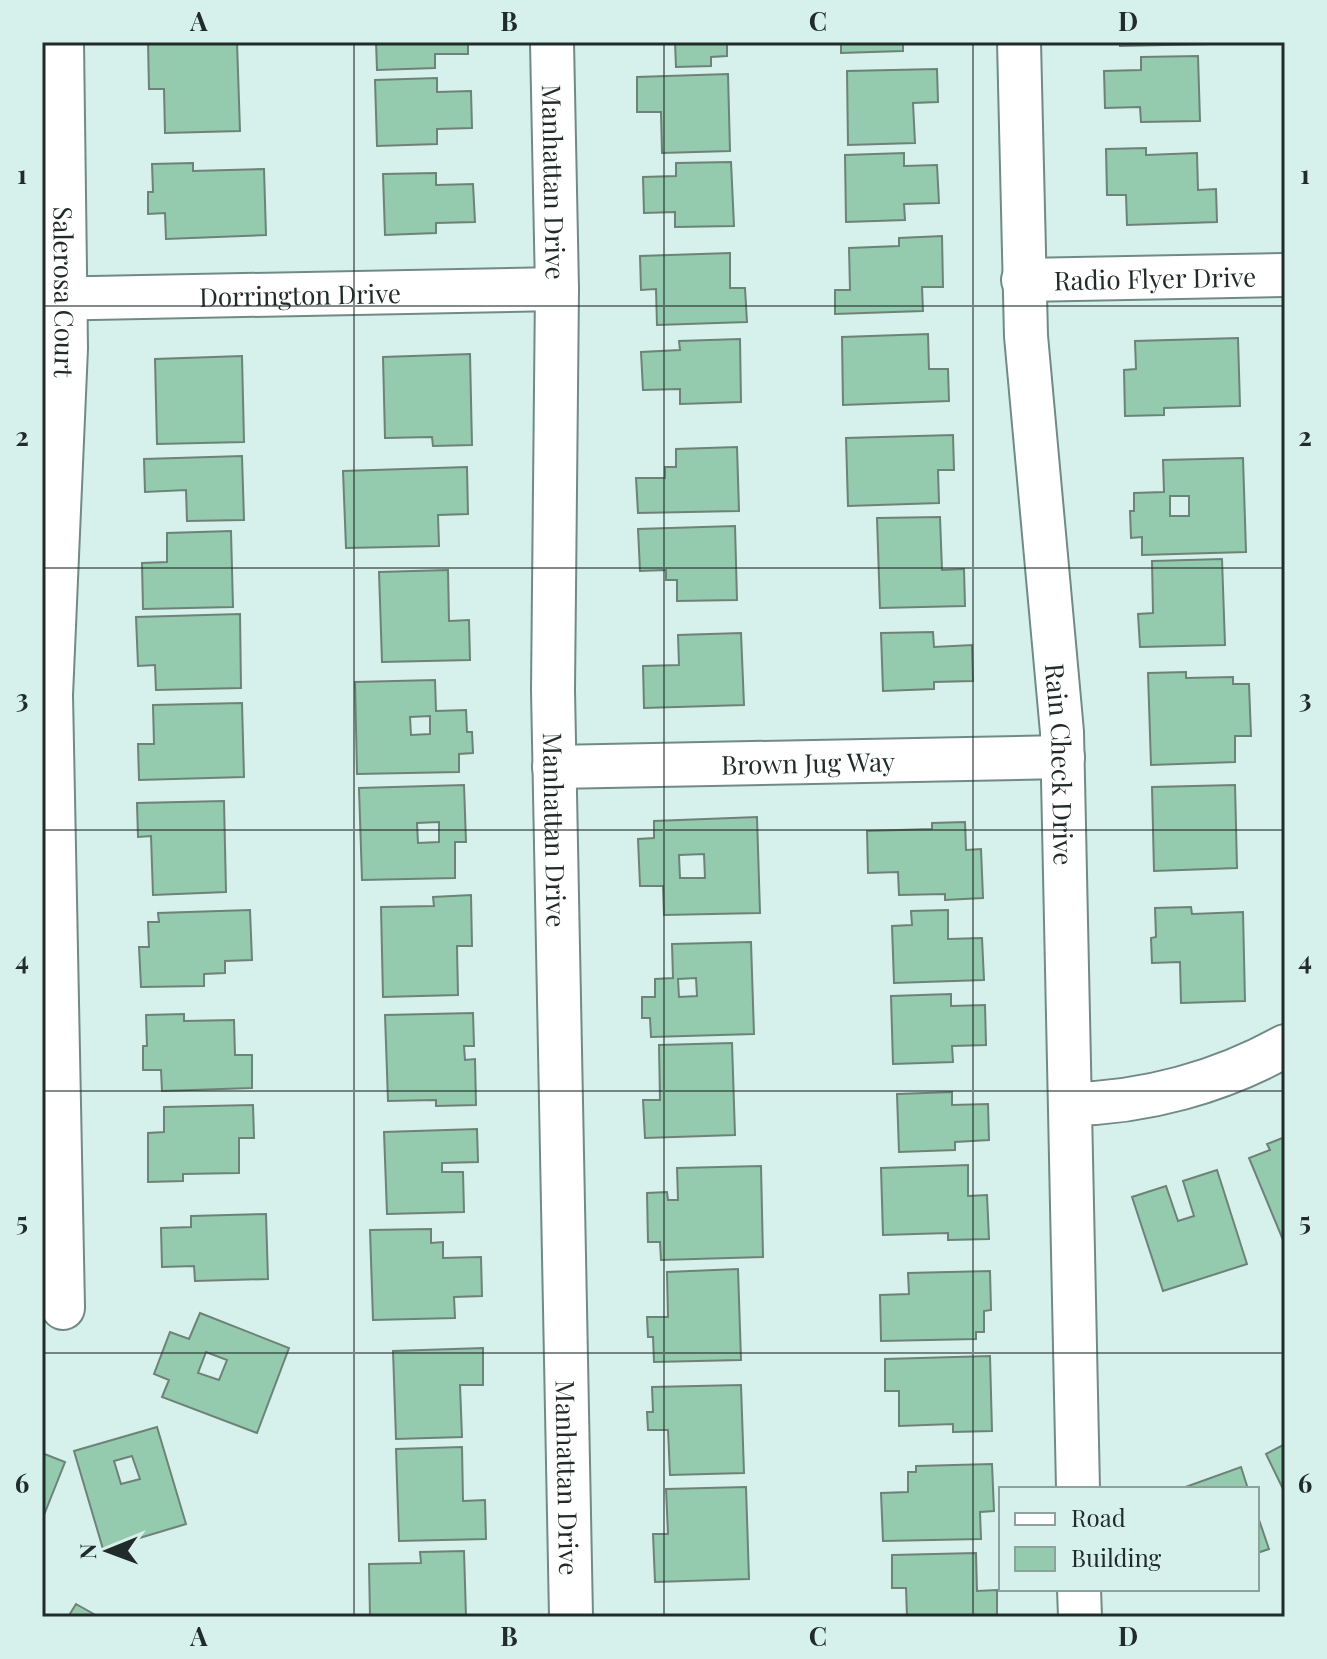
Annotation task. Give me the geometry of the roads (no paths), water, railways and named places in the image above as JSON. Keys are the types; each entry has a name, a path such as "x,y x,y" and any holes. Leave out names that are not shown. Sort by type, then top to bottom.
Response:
{"street":[{"name":"Salerosa Court","path":"62,42 54,299 51,695 63,1308"},
{"name":"Manhattan Drive","path":"552,42 557,289 554,767 571,1617"},
{"name":"Rain Check Drive","path":"1019,42 1023,280 1063,757 1078,1487"},
{"name":"Radio Flyer Drive","path":"1023,280 1285,275"},
{"name":"Dorrington Drive","path":"54,299 557,289"},
{"name":"Brown Jug Way","path":"554,767 1063,757"},
{"path":"1070,1104 1146,1096 1206,1081 1264,1058 1285,1046"},
{"path":"1079,1591 1080,1617"}]}
